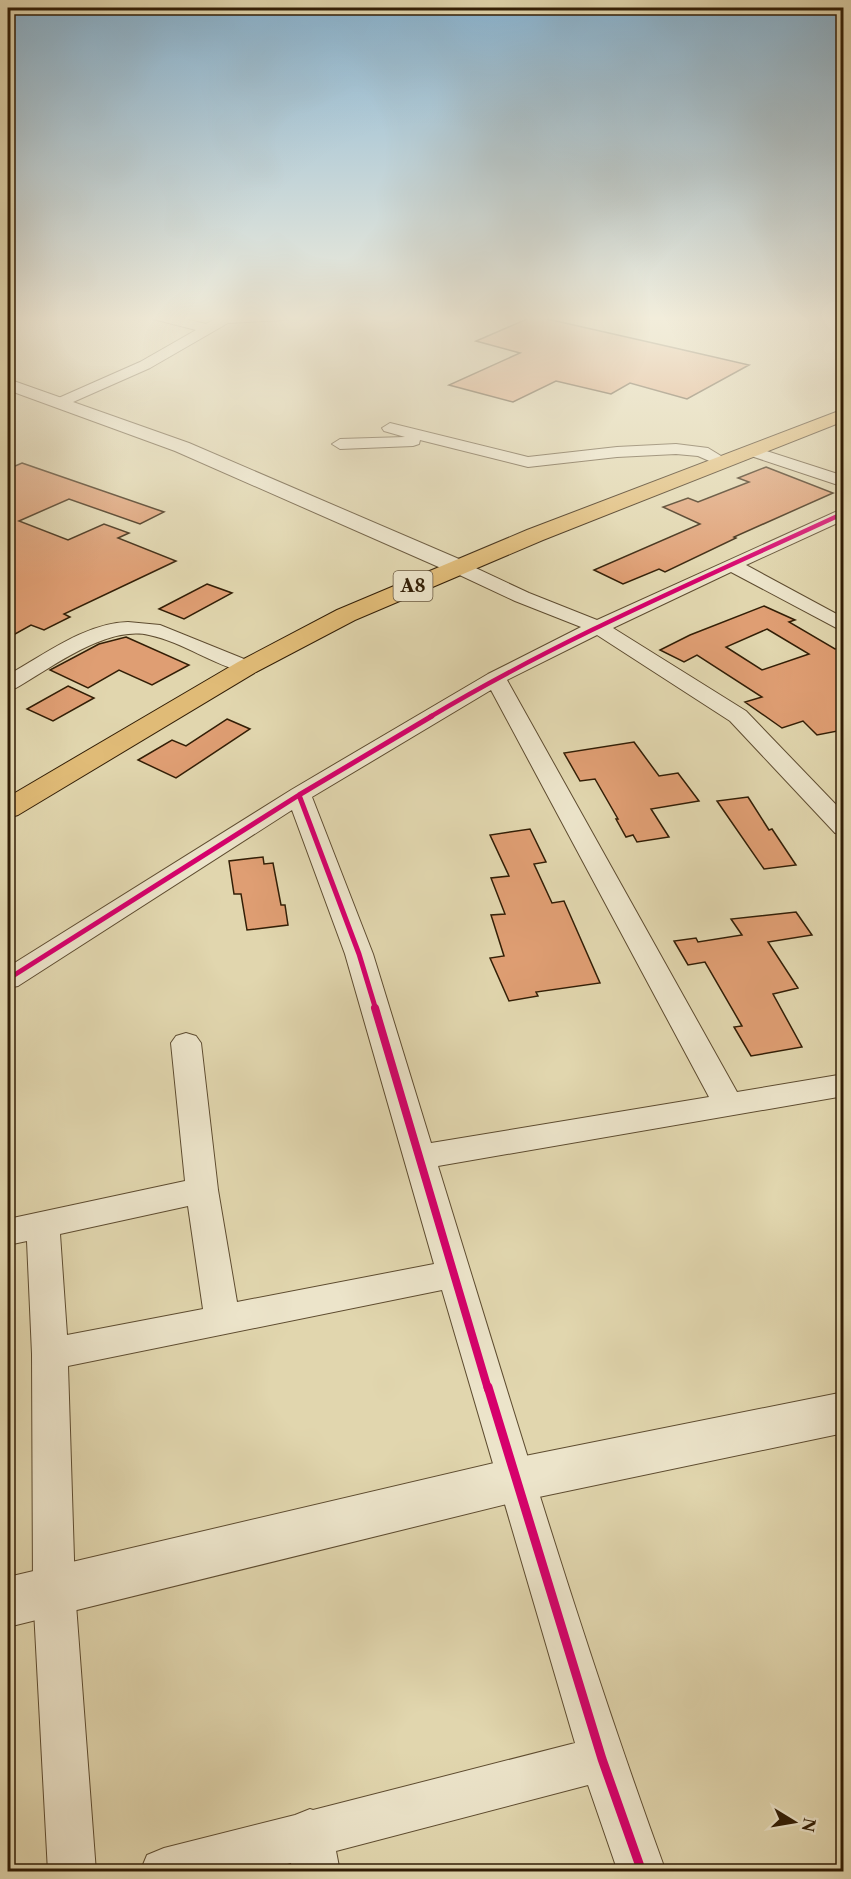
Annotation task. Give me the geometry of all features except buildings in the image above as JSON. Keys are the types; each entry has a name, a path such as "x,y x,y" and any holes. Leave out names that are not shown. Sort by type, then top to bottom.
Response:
{"main road":[{"name":"A8","path":"8,809 247,667 346,615 458,567 843,414"}],"street":[{"path":"60,404 214,460 522,597 598,627 738,716 843,828"},
{"path":"390,428 435,441 528,462 676,448 702,451 723,462"},
{"path":"340,444 435,441"},
{"path":"751,451 843,482"},
{"path":"8,979 299,795 495,678 598,627 843,513"},
{"path":"732,565 843,626"},
{"path":"8,683 101,634 136,627 153,629 247,667"},
{"path":"495,678 728,1104"},
{"path":"299,795 359,954 515,1480 602,1759 642,1872"},
{"path":"186,1043 202,1190 222,1320"},
{"path":"418,1157 843,1085"},
{"path":"72,1872 54,1591 50,1354 25,1228 202,1190"},
{"path":"50,1354 453,1274"},
{"path":"8,1602 515,1480 843,1412"},
{"path":"164,1872 313,1852 602,1759"}],"cycle path":[{"path":"8,979 299,795 495,678 598,627 844,513"},
{"path":"299,795 359,954 521,1499 602,1759 642,1872"}]}
